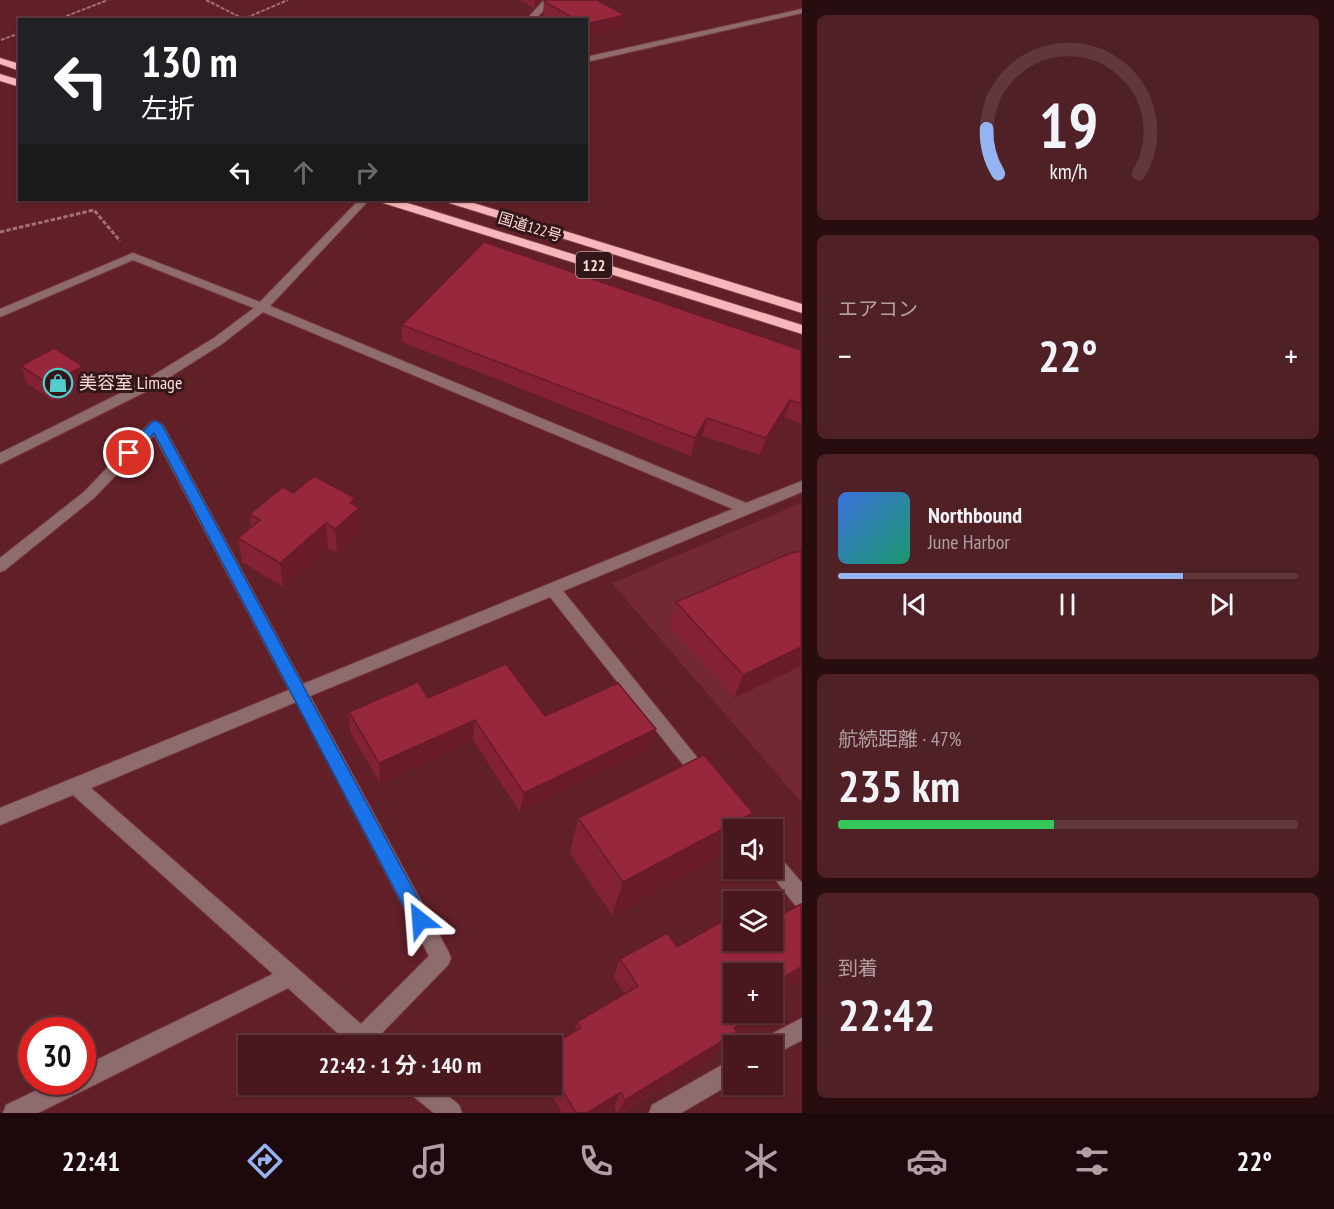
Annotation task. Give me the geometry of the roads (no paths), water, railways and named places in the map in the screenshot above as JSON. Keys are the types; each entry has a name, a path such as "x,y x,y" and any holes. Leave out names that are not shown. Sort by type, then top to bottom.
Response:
{"highway":[{"path":"0,61 18,67"},
{"path":"0,77 18,83"},
{"name":"国道122号","path":"390,201 801,330"},
{"name":"国道122号","path":"456,201 801,309"}],"street":[{"path":"532,18 548,0"},
{"path":"588,60 801,11"},
{"path":"0,459 144,387 218,341 262,307 363,201"},
{"path":"0,313 133,256 262,307 744,508"},
{"path":"0,566 89,495 156,425 441,958 371,1035"},
{"path":"0,817 801,486"},
{"path":"553,590 717,793"},
{"path":"76,786 357,1035"},
{"path":"783,876 801,898"},
{"path":"96,1072 290,976"},
{"path":"783,1039 801,1028"},
{"path":"660,1113 723,1076"},
{"path":"14,1113 51,1095"},
{"path":"429,1095 451,1113"}],"place":[{"name":"美容室 Limage","path":"58,383"}]}
